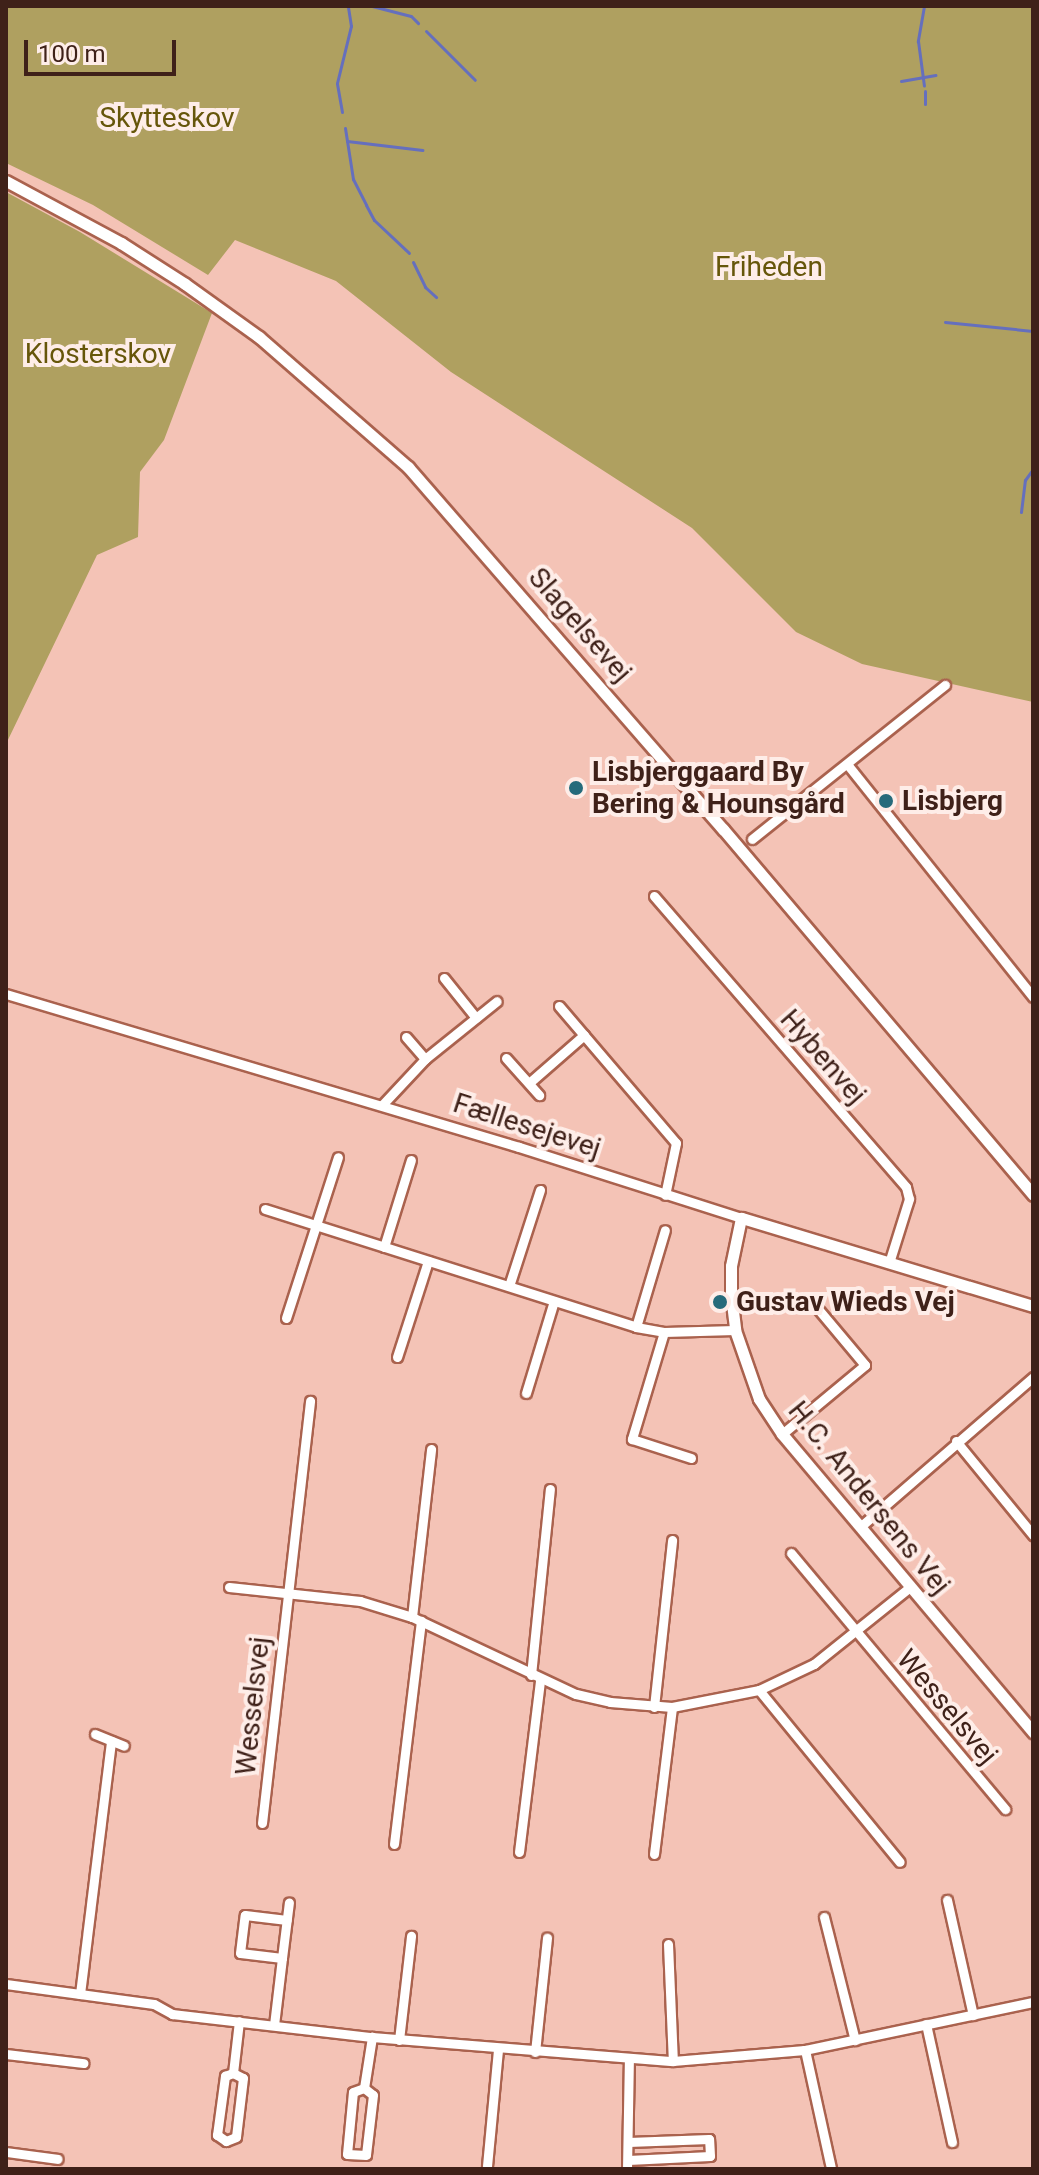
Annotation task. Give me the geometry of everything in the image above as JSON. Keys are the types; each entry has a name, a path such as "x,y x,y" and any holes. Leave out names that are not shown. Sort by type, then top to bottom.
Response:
{"street":[{"name":"Slagelsevej","path":"6,181 97,229 185,284 259,337 408,467 695,795 1033,1195"},
{"path":"752,839 945,685"},
{"path":"847,764 1033,997"},
{"name":"Hybenvej","path":"654,896 906,1187 909,1199 889,1263"},
{"path":"444,978 476,1018"},
{"name":"Fællesejevej","path":"6,994 382,1105 665,1195 1033,1306"},
{"path":"382,1105 425,1059 497,1001"},
{"path":"559,1006 676,1143 665,1195"},
{"path":"529,1083 584,1035"},
{"path":"406,1037 425,1059"},
{"path":"506,1058 539,1095"},
{"path":"286,1318 338,1157"},
{"path":"384,1247 411,1160"},
{"path":"509,1286 540,1190"},
{"path":"265,1209 636,1327 664,1332 735,1330"},
{"name":"H.C. Andersens Vej","path":"741,1218 731,1266 735,1330 759,1399 782,1434 1033,1732"},
{"path":"636,1327 665,1230"},
{"path":"397,1357 428,1261"},
{"path":"526,1393 554,1301"},
{"path":"782,1434 865,1365 819,1310"},
{"path":"664,1332 632,1439 691,1458"},
{"path":"860,1527 1033,1377"},
{"name":"Wesselsvej","path":"262,1823 310,1401"},
{"path":"956,1441 1033,1535"},
{"path":"394,1844 431,1449"},
{"path":"519,1852 550,1489"},
{"path":"654,1707 672,1540"},
{"name":"Wesselsvej","path":"791,1553 1005,1809"},
{"path":"229,1587 360,1601 416,1619 535,1678 599,1700 654,1707 672,1707 759,1690 814,1664 910,1587"},
{"path":"759,1690 900,1862"},
{"path":"654,1854 672,1707"},
{"path":"95,1734 124,1746"},
{"path":"80,1994 111,1741"},
{"path":"947,1900 973,2015"},
{"path":"274,2025 289,1902"},
{"path":"282,1958 240,1953 245,1915 287,1920"},
{"path":"824,1917 855,2040"},
{"path":"399,2040 411,1936"},
{"path":"535,2052 547,1938"},
{"path":"668,1944 673,2061"},
{"path":"6,1984 154,2004 172,2014 399,2040 673,2061 805,2050 1033,2002"},
{"path":"233,2073 239,2021"},
{"path":"926,2024 952,2142"},
{"path":"364,2088 372,2037"},
{"path":"487,2166 498,2049"},
{"path":"805,2050 831,2168"},
{"path":"6,2054 83,2063"},
{"path":"628,2142 709,2139 710,2156 628,2164 628,2142 629,2059"},
{"path":"233,2073 243,2078 236,2137 226,2141 217,2135 225,2076 233,2073"},
{"path":"364,2088 373,2095 366,2155 347,2154 353,2092 364,2088"},
{"path":"6,2152 58,2159"}],"green space":[{"name":"Friheden","path":"6,6 1033,6 1033,702 862,664 796,632 692,528 451,372 336,281 235,240 208,275 93,205 6,163"},
{"name":"Klosterskov","path":"6,192 80,232 212,313 164,440 140,472 138,537 97,555 6,744"}],"waterway":[{"path":"342,112 337,83 351,26 348,6"},
{"path":"372,6 411,16 418,23"},
{"path":"924,6 918,41 924,86"},
{"path":"426,31 475,80"},
{"path":"901,81 935,75"},
{"path":"925,91 925,104"},
{"path":"345,128 353,179 366,205 374,220 409,253"},
{"path":"347,141 422,150"},
{"path":"413,262 425,287 436,297"},
{"path":"945,322 1033,331"},
{"path":"1021,512 1025,480 1033,469"}],"place":[{"name":"Lisbjerggaard By Bering & Hounsgård","path":"576,788"},
{"name":"Lisbjerg","path":"886,801"},
{"name":"Gustav Wieds Vej","path":"720,1302"}],"park label":[{"name":"Skytteskov","path":"167,118"}]}
